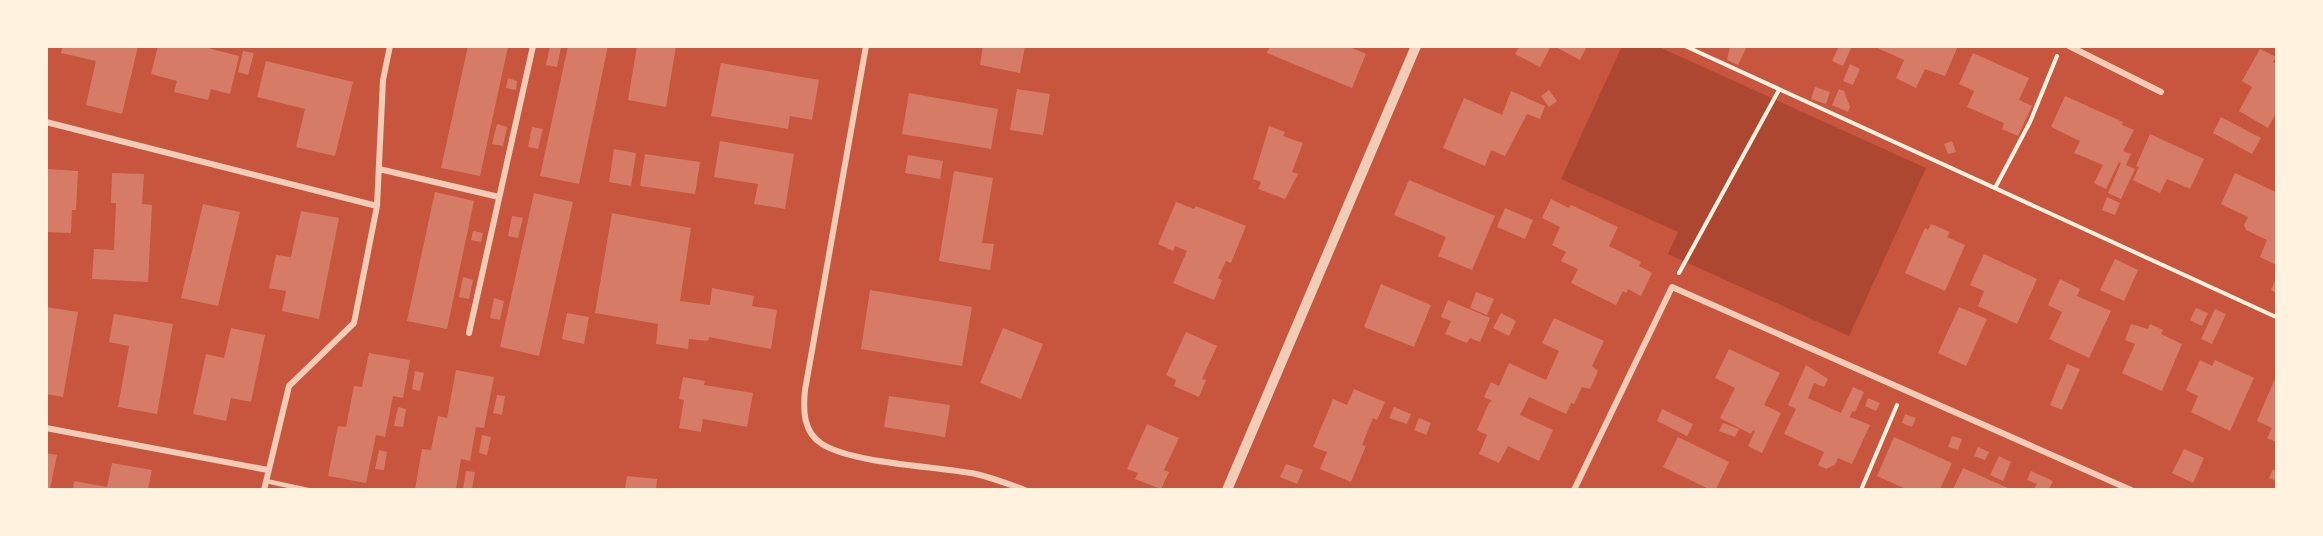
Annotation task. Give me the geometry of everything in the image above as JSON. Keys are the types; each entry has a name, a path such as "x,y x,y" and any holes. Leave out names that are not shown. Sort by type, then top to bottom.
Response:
{"street":[{"path":"264,489 289,386 354,323 377,206 383,80 390,46"},
{"path":"469,333 533,46"},
{"path":"866,46 805,390 803,410 808,429 820,444 843,454 977,475 1025,489"},
{"path":"1227,489 1416,46"},
{"path":"2069,46 2161,92"},
{"path":"46,122 377,206"},
{"path":"379,169 500,197"},
{"path":"1574,489 1672,287 2132,489"},
{"path":"46,428 268,470"}],"lane":[{"path":"266,481 308,489"}],"path":[{"path":"1685,46 2277,317"},
{"path":"1995,188 2030,122 2061,46"},
{"path":"1672,287 1779,90"},
{"path":"1861,489 1904,389"}],"shaded area":[{"path":"1622,46 1659,47 1926,168 1849,336 1668,254 1678,232 1561,179"}],"building":[{"path":"63,46 138,46 122,114 86,105 96,61 61,53"},
{"path":"158,46 200,46 239,56 230,94 211,89 208,100 174,92 177,81 151,74"},
{"path":"468,46 508,47 480,176 441,168"},
{"path":"550,46 561,47 557,67 546,65"},
{"path":"568,46 608,46 579,184 540,176"},
{"path":"637,46 676,46 666,107 628,100"},
{"path":"983,46 1025,46 1020,73 980,65"},
{"path":"1270,46 1348,46 1366,54 1352,88 1267,53"},
{"path":"1520,46 1551,46 1540,67 1515,54"},
{"path":"1554,46 1587,46 1580,60"},
{"path":"1730,46 1747,46 1738,65 1727,60"},
{"path":"1839,46 1852,46 1843,66 1832,61"},
{"path":"1873,46 1958,46 1945,76 1925,69 1916,88 1896,78 1904,60"},
{"path":"2260,49 2276,57 2273,62 2276,64 2276,113 2268,128 2239,111 2252,87 2242,81"},
{"path":"243,51 254,53 248,75 238,72"},
{"path":"1973,53 2029,78 2019,100 2032,106 2018,136 2002,129 2004,123 1967,107 1974,91 1959,84"},
{"path":"266,61 353,82 335,156 296,147 305,109 257,97"},
{"path":"721,63 819,80 812,120 790,116 788,129 711,116"},
{"path":"1850,64 1860,69 1853,85 1843,81"},
{"path":"508,78 517,81 516,90 506,88"},
{"path":"1815,87 1830,92 1826,104 1811,99"},
{"path":"1017,89 1050,94 1043,135 1010,130"},
{"path":"1839,89 1844,91 1850,107 1848,112 1832,105"},
{"path":"1549,90 1557,101 1549,107 1541,96"},
{"path":"1511,91 1545,106 1540,119 1527,114 1505,156 1491,150 1485,166 1443,148 1464,98 1502,115"},
{"path":"909,93 998,109 991,149 902,134"},
{"path":"2065,96 2123,122 2122,125 2134,130 2123,151 2131,154 2126,165 2135,169 2121,199 2108,193 2121,163 2119,162 2106,189 2094,183 2103,165 2074,153 2080,141 2051,127"},
{"path":"2221,117 2261,138 2252,154 2213,133"},
{"path":"497,124 507,127 503,146 492,144"},
{"path":"1269,126 1285,132 1283,136 1303,143 1292,172 1298,174 1285,199 1258,189 1261,182 1253,179"},
{"path":"532,127 543,129 538,149 528,147"},
{"path":"2150,134 2204,159 2190,189 2167,179 2160,193 2133,180 2139,167 2136,166"},
{"path":"720,141 794,154 785,209 754,204 758,184 714,177"},
{"path":"1952,141 1956,152 1948,154 1944,144"},
{"path":"614,149 636,153 631,186 609,182"},
{"path":"645,154 700,162 695,194 640,186"},
{"path":"908,155 943,161 940,179 905,173"},
{"path":"46,169 78,171 76,210 72,210 71,233 46,232"},
{"path":"954,171 993,178 982,243 994,244 990,270 939,261"},
{"path":"112,173 144,174 142,204 152,205 148,282 92,279 94,249 114,250 116,203 111,203"},
{"path":"2235,173 2276,192 2276,265 2260,257 2267,240 2246,230 2244,225 2248,217 2221,204"},
{"path":"1409,180 1495,216 1472,270 1438,256 1446,237 1394,215"},
{"path":"435,192 474,201 447,329 407,321"},
{"path":"534,193 573,202 539,356 500,347"},
{"path":"2107,197 2120,203 2115,215 2102,210"},
{"path":"1551,199 1569,208 1571,205 1618,227 1609,246 1641,262 1639,266 1652,273 1641,296 1628,289 1626,293 1623,291 1616,305 1571,283 1578,269 1561,261 1566,252 1552,245 1560,227 1542,218"},
{"path":"1176,202 1194,209 1196,206 1246,226 1231,263 1226,261 1218,278 1222,280 1214,300 1173,283 1187,251 1175,246 1173,251 1158,244"},
{"path":"203,204 240,212 218,306 181,298"},
{"path":"1505,208 1533,220 1525,239 1497,227"},
{"path":"301,211 339,218 319,319 282,311 286,291 269,288 276,255 291,257"},
{"path":"612,213 691,228 680,301 710,305 712,288 754,296 752,306 777,310 771,349 709,337 708,341 689,339 688,349 656,344 658,324 595,313"},
{"path":"512,216 523,218 518,238 508,236"},
{"path":"1931,224 1950,232 1947,237 1965,245 1945,291 1905,273 1925,228 1928,230"},
{"path":"473,231 483,233 481,242 471,240"},
{"path":"1984,254 2037,279 2017,324 1978,306 1984,291 1970,285"},
{"path":"2115,259 2138,270 2124,301 2100,290"},
{"path":"463,277 473,280 469,299 459,297"},
{"path":"2276,278 2276,293 2271,290"},
{"path":"2060,279 2080,289 2077,296 2111,311 2089,358 2049,339 2062,312 2048,305"},
{"path":"1381,284 1431,305 1414,347 1364,327"},
{"path":"870,290 972,307 962,366 861,349"},
{"path":"1476,292 1494,299 1487,315 1470,308"},
{"path":"494,298 504,301 500,320 490,318"},
{"path":"1448,300 1490,318 1480,342 1470,338 1467,343 1445,334 1451,321 1441,317"},
{"path":"46,307 78,312 63,397 46,394"},
{"path":"1959,307 1987,319 1966,366 1938,353"},
{"path":"2196,308 2208,313 2202,326 2190,320"},
{"path":"2215,309 2226,314 2212,344 2201,339"},
{"path":"567,313 589,317 584,344 562,339"},
{"path":"1501,313 1516,321 1509,336 1493,328"},
{"path":"114,314 173,324 157,414 118,407 129,346 109,342"},
{"path":"1554,318 1604,341 1592,366 1598,371 1590,389 1582,387 1566,414 1529,397 1520,415 1553,430 1539,461 1508,446 1499,463 1479,454 1487,435 1477,430 1492,401 1484,397 1491,382 1499,386 1509,363 1546,380 1559,351 1542,343"},
{"path":"2131,324 2148,329 2150,324 2163,330 2161,334 2182,344 2162,391 2122,373 2135,344 2125,340"},
{"path":"231,328 265,335 251,402 231,398 226,421 193,414 206,354 224,358"},
{"path":"1003,328 1043,344 1021,399 980,383"},
{"path":"1186,332 1217,346 1202,379 1206,380 1199,397 1174,386 1176,380 1166,375"},
{"path":"1729,349 1780,373 1764,405 1781,413 1762,453 1748,446 1755,431 1753,430 1751,434 1720,418 1735,388 1715,378"},
{"path":"369,353 410,360 403,398 393,396 385,437 376,435 366,483 328,476 338,426 346,427 354,386 362,387"},
{"path":"2200,360 2212,366 2215,360 2254,378 2230,431 2191,412 2198,396 2186,390"},
{"path":"2067,364 2080,369 2062,410 2050,405"},
{"path":"1806,365 1828,379 1824,387 1814,383 1808,398 1841,413 1853,387 1864,392 1855,412 1852,411 1850,417 1870,425 1852,464 1838,458 1835,465 1826,469 1818,465 1824,452 1784,434 1796,409 1788,405"},
{"path":"456,370 494,377 484,428 476,427 470,461 461,459 456,489 415,489 422,449 431,450 438,416 447,418"},
{"path":"415,371 424,373 420,391 412,389"},
{"path":"2276,376 2276,442 2267,438 2272,428 2257,421"},
{"path":"683,377 705,381 704,385 753,393 747,427 703,419 701,432 679,428 684,400 679,399"},
{"path":"1354,389 1385,402 1377,420 1373,418 1362,445 1366,446 1351,482 1320,469 1327,452 1313,447 1333,399 1347,405"},
{"path":"497,395 505,396 502,415 493,413"},
{"path":"889,396 950,405 945,437 884,427"},
{"path":"1868,398 1880,403 1876,411 1865,406"},
{"path":"398,407 406,409 403,427 394,426"},
{"path":"1394,407 1411,414 1407,424 1389,418"},
{"path":"1662,409 1693,424 1687,436 1657,421"},
{"path":"1905,414 1916,418 1912,427 1902,423"},
{"path":"1419,418 1431,423 1426,435 1414,430"},
{"path":"1723,423 1739,429 1735,437 1719,431"},
{"path":"1147,424 1179,438 1164,470 1169,472 1161,489 1135,479 1138,473 1127,469"},
{"path":"482,435 491,437 487,455 479,453"},
{"path":"1952,436 1962,439 1958,450 1948,447"},
{"path":"1678,437 1729,462 1716,489 1709,489 1663,467"},
{"path":"1894,437 1952,463 1940,489 1906,489 1877,476"},
{"path":"1978,447 1989,452 1985,460 1974,456"},
{"path":"2184,449 2204,458 2193,483 2172,473"},
{"path":"379,450 387,452 384,470 375,469"},
{"path":"46,453 57,455 50,489 46,489"},
{"path":"1999,456 2011,462 2003,481 1990,475"},
{"path":"112,463 152,470 148,489 73,489 74,481 107,487"},
{"path":"1286,464 1303,470 1297,484 1280,477"},
{"path":"1963,468 2010,489 1953,489"},
{"path":"2273,469 2276,471 2276,481 2269,478"},
{"path":"466,471 475,472 472,489 463,489"},
{"path":"2031,471 2053,481 2049,489 2034,489 2037,484 2027,480"},
{"path":"627,476 657,479 656,489 625,489"}]}
